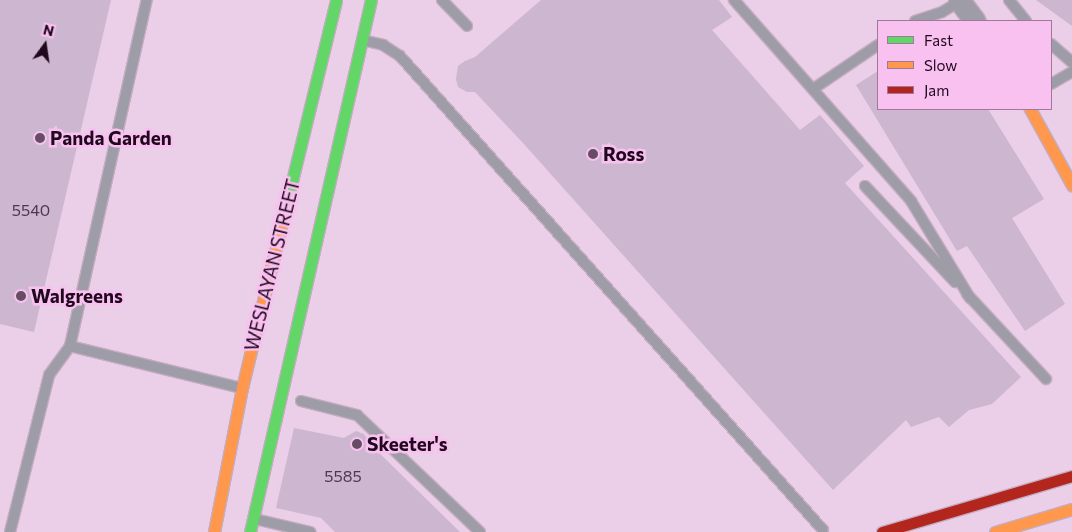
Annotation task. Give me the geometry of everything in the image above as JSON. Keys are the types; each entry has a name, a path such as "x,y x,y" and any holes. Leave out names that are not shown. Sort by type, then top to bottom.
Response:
{"main road":[{"name":"WESLAYAN STREET","path":"214,532 246,389 333,32 336,0"},
{"name":"WESLAYAN STREET","path":"250,532 282,398 357,38 371,0"},
{"path":"1031,110 1072,185"},
{"path":"266,394 282,398"},
{"path":"882,532 1072,476"},
{"path":"1011,530 1072,509"}],"street":[{"path":"959,1 974,20"},
{"path":"989,500 1011,530"}],"lane":[{"path":"10,532 49,375 70,346 147,0"},
{"path":"442,0 467,26"},
{"path":"734,0 911,201 970,298"},
{"path":"1009,0 1025,20"},
{"path":"918,20 942,12 959,1"},
{"path":"357,38 384,45 400,56 823,530"},
{"path":"1052,45 1072,62"},
{"path":"812,89 877,46"},
{"path":"1052,83 1072,72"},
{"path":"865,186 1046,379"},
{"path":"70,346 246,389"},
{"path":"301,401 357,415 480,532"},
{"path":"253,518 310,532"}],"building":[{"path":"0,0 111,0 34,332 0,324"},
{"path":"541,0 719,0 732,17 712,30 800,130 820,115 864,166 845,183 1021,377 992,404 969,410 949,427 939,417 911,427 906,420 833,490 523,143 475,92 467,92 458,87 456,79 458,66 475,57"},
{"path":"1036,0 1072,0 1072,26"},
{"path":"877,72 877,110 989,110 1044,199 1012,218 1065,304 1025,331 967,246 957,251 856,85"},
{"path":"294,428 344,438 356,431 364,434 370,444 460,532 335,532 321,518 276,508"}],"traffic: fast":[{"path":"283,218 336,0"},
{"path":"250,532 371,0"}],"traffic: slow":[{"path":"1031,110 1072,185"},
{"path":"214,532 242,388 283,218"},
{"path":"995,532 1072,509"}],"traffic: jam":[{"path":"882,532 1072,476"}],"place":[{"name":"Panda Garden","path":"40,138"},
{"name":"Ross","path":"593,154"},
{"name":"Walgreens","path":"21,296"},
{"name":"Skeeter's","path":"357,444"}]}
